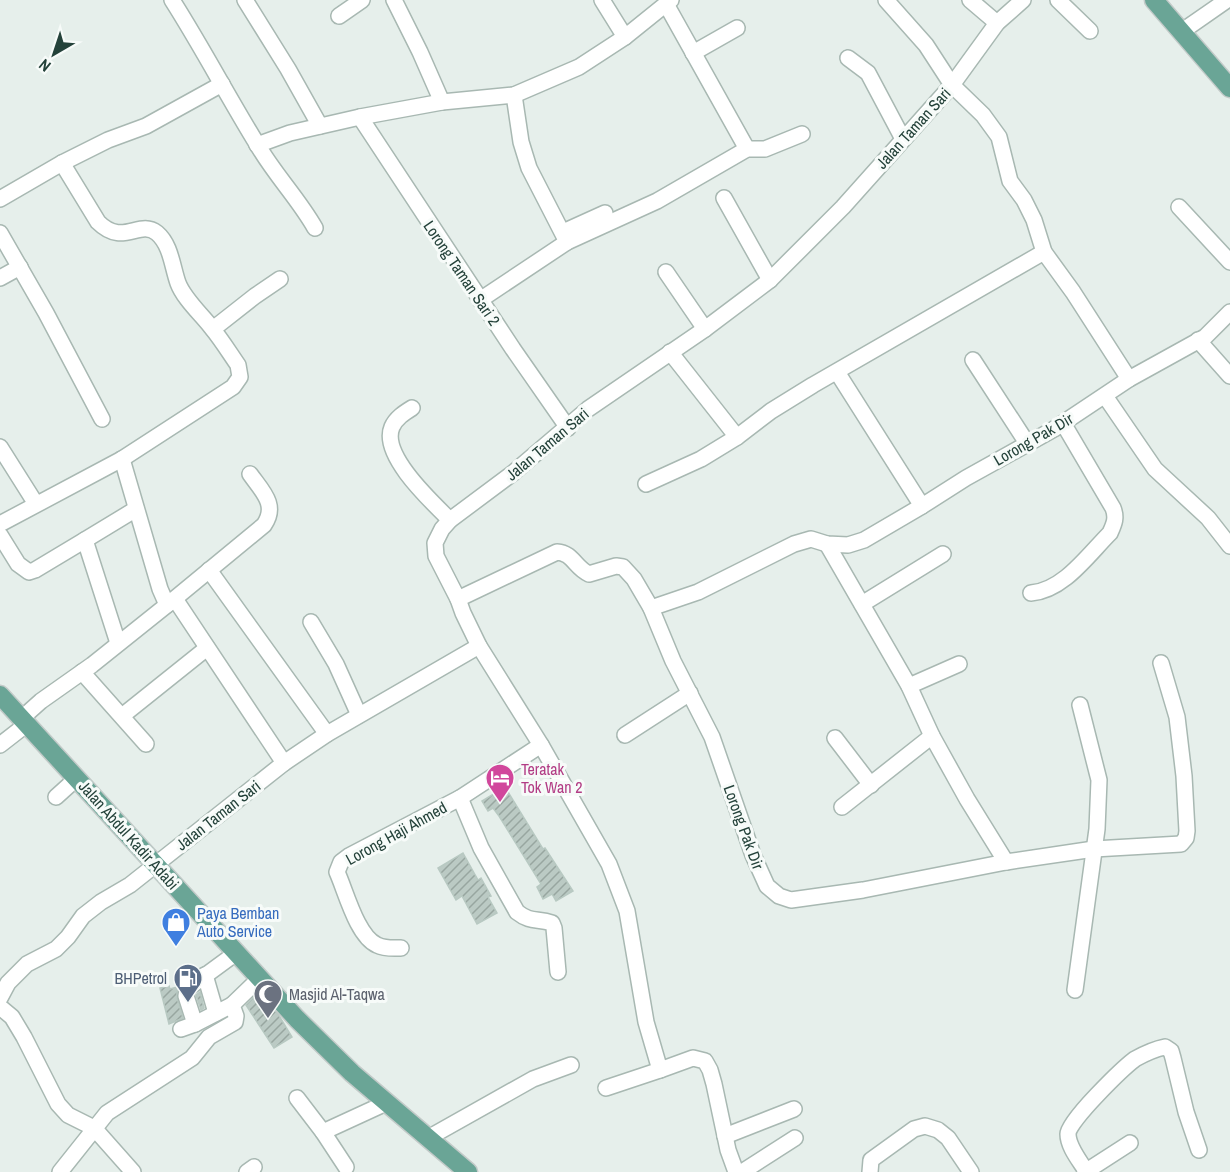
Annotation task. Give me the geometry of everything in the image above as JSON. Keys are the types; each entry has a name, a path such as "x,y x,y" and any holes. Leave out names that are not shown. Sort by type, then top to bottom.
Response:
{"main road":[{"path":"1154,0 1230,88"},
{"name":"Jalan Abdul Kadir Adabi","path":"0,694 324,1047 468,1172"}],"street":[{"path":"171,0 257,145 281,180 296,197 315,228"},
{"path":"245,0 320,126"},
{"path":"339,16 362,0"},
{"path":"394,0 442,102"},
{"path":"602,0 625,37"},
{"path":"886,0 926,45 952,85 982,115 999,137 1010,181 1024,200 1034,220 1044,252 1130,379"},
{"path":"970,0 997,23"},
{"name":"Jalan Taman Sari","path":"0,998 8,983 27,964 56,949 83,916 157,865 284,763 327,734 479,646 436,556 435,543 450,520 513,473 588,410 705,329 770,280 836,214 952,85 997,23 1023,0"},
{"path":"1058,0 1090,31"},
{"path":"1181,32 1227,0"},
{"path":"257,145 290,133 360,117 442,102 514,95 579,67 625,37 669,2 693,53 747,149"},
{"path":"693,53 737,27"},
{"path":"848,58 868,74 903,139"},
{"path":"0,199 62,163 108,140 146,126 222,84"},
{"path":"514,95 521,142 529,168 565,237"},
{"name":"Lorong Taman Sari 2","path":"360,117 480,300 568,428"},
{"path":"565,237 657,201 747,149 765,149 802,134"},
{"path":"0,524 122,459 237,383 240,371 213,329 179,286 167,246 159,235 151,229 121,234 104,228 93,215 62,163"},
{"path":"724,198 770,280"},
{"path":"1179,207 1230,262"},
{"path":"480,300 565,237 605,213"},
{"path":"0,233 102,418"},
{"path":"646,484 701,459 737,437 771,411 1044,252"},
{"path":"0,278 20,267"},
{"path":"666,272 705,329"},
{"path":"213,329 280,279"},
{"name":"Lorong Pak Dir","path":"651,608 698,592 794,544 811,539 827,544 848,544 864,540 1063,423 1130,379 1198,340 1213,330 1230,312"},
{"path":"1198,340 1230,376"},
{"path":"670,352 737,437"},
{"path":"973,360 1027,443"},
{"path":"837,372 922,507"},
{"path":"1105,396 1155,469 1208,518 1230,546"},
{"path":"412,408 399,417 391,428 391,441 410,479 450,520"},
{"path":"1031,592 1044,592 1065,578 1110,533 1116,515 1063,423"},
{"path":"0,447 36,504"},
{"path":"122,459 160,589 207,648 284,763"},
{"path":"0,745 40,701 82,672 264,525 270,514 268,499 250,474"},
{"path":"0,535 18,564 29,572 136,509"},
{"path":"85,540 118,643"},
{"path":"827,544 909,686 932,736 967,799 1006,862"},
{"name":"Lorong Pak Dir","path":"458,599 548,555 565,552 572,557 583,572 589,574 616,566 623,567 634,579 651,608 712,737 753,855 767,886 779,896 791,900 863,890 1006,862 1094,849 1181,844 1186,838 1187,831 1184,776 1177,717 1161,663"},
{"path":"862,604 943,554"},
{"path":"209,570 327,734"},
{"path":"311,622 336,664 359,716"},
{"path":"479,646 541,745 609,864 627,911 646,1022 660,1070"},
{"path":"122,716 207,648"},
{"path":"909,686 959,664"},
{"path":"82,672 146,744"},
{"path":"625,735 690,693"},
{"path":"1075,990 1097,829 1099,780 1080,705"},
{"path":"842,807 932,736"},
{"path":"835,738 871,785"},
{"name":"Lorong Haji Ahmed","path":"401,948 377,945 361,929 337,872 341,862 460,798 541,745"},
{"path":"56,797 77,778"},
{"name":"Lorong Haji Ahmed","path":"460,798 481,848 517,912 532,921 552,923 558,972"},
{"path":"236,953 187,989 188,1026 232,1005 260,978"},
{"path":"205,975 216,1013"},
{"path":"60,1172 107,1113 192,1058 209,1038 235,1022 236,1016 232,1005"},
{"path":"0,1007 12,1017 24,1037 58,1104 68,1115 94,1128 133,1172"},
{"path":"1130,1143 1086,1172 1070,1144 1067,1132 1074,1120 1114,1077 1135,1060 1165,1047 1171,1051 1186,1112 1199,1150"},
{"path":"606,1088 693,1058 705,1061 714,1084 725,1136 736,1172"},
{"path":"428,1138 533,1078 572,1065"},
{"path":"297,1098 346,1167"},
{"path":"323,1132 386,1103"},
{"path":"725,1136 794,1109"},
{"path":"870,1172 870,1160 914,1129 925,1126 938,1130 948,1138 971,1172"},
{"path":"742,1172 795,1138"}],"building":[{"path":"505,787 543,849 545,848 573,891 556,901 552,894 543,899 537,887 541,884 499,816 493,808 488,811 482,801"},
{"path":"463,853 478,880 481,878 497,913 477,924 462,896 456,900 438,868"},
{"path":"169,986 170,989 177,987 177,998 183,1018 169,1024 160,988"},
{"path":"200,992 204,1008 201,1010 196,995"},
{"name":"Masjid Al-Taqwa","path":"258,993 278,1014 292,1037 274,1048 246,1005"}],"place":[{"name":"Teratak Tok Wan 2","path":"500,804"},
{"name":"Paya Bemban Auto Service","path":"176,948"},
{"name":"BHPetrol","path":"188,1004"},
{"name":"Masjid Al-Taqwa","path":"268,1020"}]}
